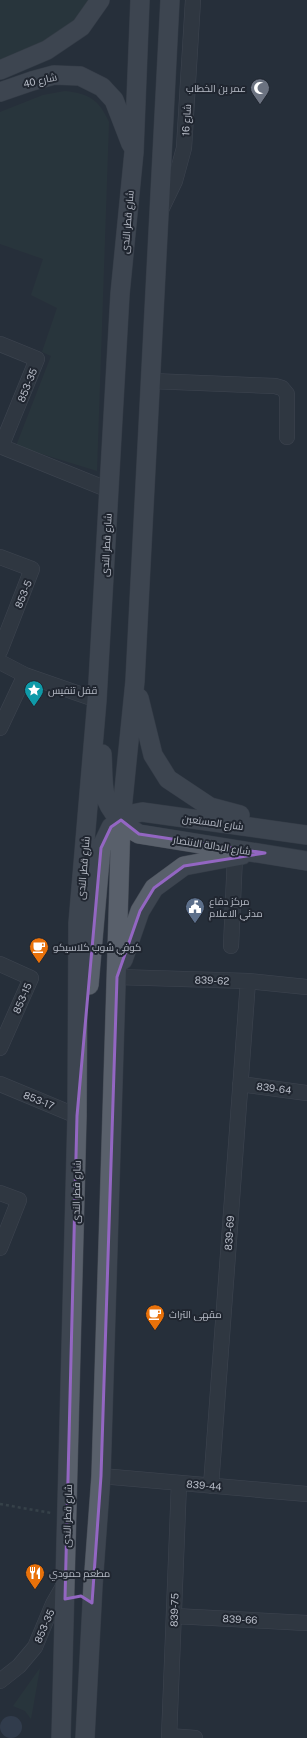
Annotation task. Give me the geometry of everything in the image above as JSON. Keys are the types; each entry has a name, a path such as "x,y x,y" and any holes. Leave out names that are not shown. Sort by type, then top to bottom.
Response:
{"main road":[{"path":"0,70 47,50 81,27 100,0"},
{"name":"شارع قطر الندى","path":"61,1738 77,1116 78,923 97,700 120,294 134,152 140,0"},
{"path":"85,1738 92,1603 101,1476 118,977 121,820 135,681 170,0"},
{"path":"0,63 25,59"},
{"path":"25,59 32,81"},
{"name":"شارع 40","path":"0,92 54,75 80,76 102,87 114,100 134,152"},
{"path":"135,681 146,732 153,755 168,779 210,807 307,834"},
{"name":"شارع البدالة الانتصار","path":"97,700 105,795 112,809 129,829 139,834 265,853 307,861"},
{"name":"شارع المستعين","path":"121,820 132,814 142,812 307,834"},
{"path":"77,1116 101,848 111,827 121,820"},
{"path":"118,977 140,911 154,888 184,866 235,856 265,853"},
{"path":"92,1603 90,1600 82,1596 68,1597 65,1585 72,1577 86,1579 94,1575"}],"street":[{"name":"شارع 16","path":"160,211 175,181 184,148 193,0"},
{"name":"853-35","path":"0,344 37,359 1,447 109,490"},
{"path":"151,381 275,386 282,388 287,394 287,437"},
{"name":"853-5","path":"0,557 32,570 0,651"},
{"path":"0,662 25,675 97,700"},
{"path":"0,728 25,675"},
{"path":"231,946 235,856"},
{"name":"853-15","path":"0,964 31,978 0,1048"},
{"name":"839-62","path":"118,977 248,981 307,988"},
{"name":"839-69","path":"211,1486 248,981"},
{"name":"853-17","path":"0,1084 77,1116"},
{"name":"839-64","path":"240,1084 307,1093"},
{"path":"0,1193 19,1200 0,1248"},
{"name":"839-44","path":"101,1476 307,1494"},
{"name":"839-75","path":"169,1737 179,1483"},
{"name":"853-35","path":"0,1681 19,1666 35,1646 53,1604 65,1585"},
{"name":"839-66","path":"174,1616 307,1623"},
{"path":"169,1737 195,1738"}],"path":[{"path":"0,1504 67,1516"}],"highlighted area":[{"path":"121,820 139,834 265,853 184,866 154,888 140,911 117,977 101,1476 92,1603 81,1596 65,1599 77,1116 101,848 111,827"}],"shaded area":[{"path":"0,0 95,0 91,8 48,45 0,61"},
{"path":"65,91 81,94 93,99 101,108 109,122 97,471 16,446 51,356 42,352 57,308 31,295 43,259 0,244 0,112 43,95"},
{"path":"40,1668 31,1719 25,1711 13,1706"}],"water":[{"path":"11,1716 19,1719 22,1727 19,1735 11,1738 3,1735 0,1727 3,1719"}],"place":[{"name":"عمر بن الخطاب","path":"260,105"},
{"name":"قفل تنفيس","path":"34,707"},
{"name":"مركز دفاع مدني الاعلام","path":"195,924"},
{"name":"كوفي شوب كلاسيكو","path":"39,964"},
{"name":"مقهى التراث","path":"155,1331"},
{"name":"مطعم حمودي","path":"35,1590"}]}
